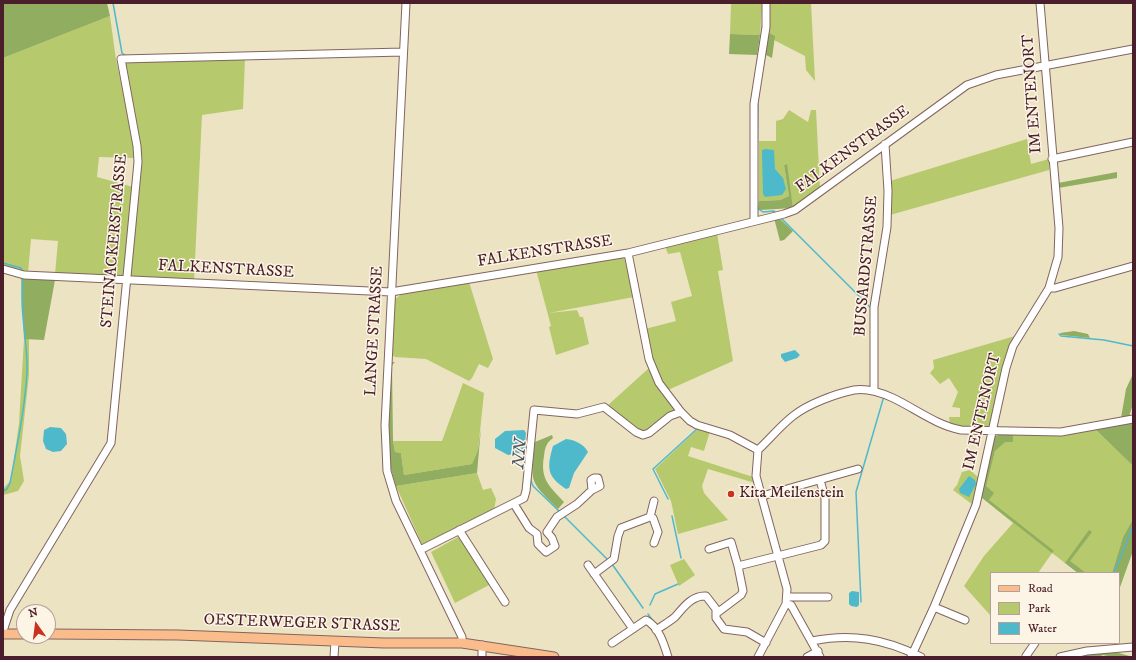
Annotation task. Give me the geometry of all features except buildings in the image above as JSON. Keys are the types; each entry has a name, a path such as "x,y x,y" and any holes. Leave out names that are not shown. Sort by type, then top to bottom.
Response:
{"main road":[{"path":"3,632 16,633"},
{"name":"OESTERWEGER STRASSE","path":"56,634 178,635 335,642 462,643 554,657"}],"street":[{"name":"LANGE STRASSE","path":"406,3 391,292 385,453 387,471 396,501 462,637 462,643"},
{"path":"754,221 754,104 766,27 766,3"},
{"name":"IM ENTENORT","path":"912,655 934,607 976,505 1006,368 1014,346 1049,288 1058,257 1059,228 1040,3"},
{"name":"FALKENSTRASSE","path":"3,270 24,275 391,292 628,252 795,210 967,85 996,75 1133,49"},
{"name":"STEINACKERSTRASSE","path":"3,632 10,610 111,443 138,162 137,146 121,59 403,52"},
{"path":"1052,159 1133,142"},
{"name":"BUSSARDSTRASSE","path":"874,391 874,306 887,227 888,191 885,144"},
{"path":"628,252 652,370 681,412 697,425 730,435 758,450"},
{"path":"1049,288 1056,288 1133,266"},
{"path":"758,657 787,600 787,589 756,476 758,450 793,416 807,406 855,390 874,391 892,398 930,419 952,428 992,432 1060,432 1133,419"},
{"path":"420,550 524,498 534,410 577,414 604,407 636,432 643,435 649,433 670,416 681,412"},
{"path":"762,496 858,469"},
{"path":"738,566 817,547 825,541 825,498 820,480"},
{"path":"537,534 547,532 558,516 578,504 592,490"},
{"path":"650,517 654,501"},
{"path":"514,504 529,528 537,534 538,544 546,552 555,546 552,538 547,532"},
{"path":"650,517 653,518 658,532 654,543"},
{"path":"594,574 614,559 621,528 650,517"},
{"path":"459,530 505,602"},
{"path":"709,549 731,542 743,591 740,595 717,612"},
{"path":"588,565 633,629"},
{"path":"656,630 675,616 679,610 700,596 706,596 717,612 716,618 724,629 747,632 766,643"},
{"path":"787,600 828,597"},
{"path":"787,600 819,654 807,657"},
{"path":"934,607 965,620"},
{"path":"612,643 646,620 656,630 663,641 668,657"},
{"path":"812,640 831,637 855,636 875,641 921,657"},
{"path":"334,657 335,642"},
{"path":"1025,657 1034,644"},
{"path":"482,646 482,657"},
{"path":"1060,657 1093,651 1133,647"}],"green space":[{"path":"3,3 107,3 110,16 3,58"},
{"path":"731,3 762,3 760,35 730,34"},
{"path":"769,3 811,3 815,81 806,70 805,56 774,40 774,36 767,32"},
{"path":"110,16 116,60 135,145 135,158 99,157 97,177 133,187 125,278 55,274 58,241 31,239 28,273 3,266 3,58"},
{"path":"767,32 775,36 772,58 764,54"},
{"path":"730,34 760,35 757,55 729,54"},
{"path":"245,58 243,109 202,115 194,281 131,278 129,275 139,159 124,65 129,61"},
{"path":"789,110 808,122 811,110 816,110 820,189 793,208 786,164 784,165 789,196 780,200 759,201 759,141 776,141 776,121 783,119"},
{"path":"1027,139 1031,164 1049,159 1049,170 890,215 890,181"},
{"path":"787,164 793,208 758,209 759,201 780,200 789,196 784,165"},
{"path":"1117,172 1117,178 1058,188 1058,183"},
{"path":"774,218 779,218 793,231 784,240 780,241"},
{"path":"717,233 723,270 718,271 733,361 668,390 654,368 645,329 676,321 671,302 692,296 680,252 668,254 665,246"},
{"path":"620,256 626,260 634,297 549,313 577,310 580,317 583,317 589,344 556,355 549,327 551,326 536,270"},
{"path":"21,277 55,280 44,340 24,339"},
{"path":"469,282 493,359 488,368 479,364 469,381 426,359 395,357 392,355 395,299 402,294"},
{"path":"1074,331 1088,334 1090,338 1061,335 1060,333"},
{"path":"1015,336 1003,368 991,425 986,429 950,425 949,417 960,417 960,408 952,407 958,392 949,378 940,384 930,373 934,368 933,360"},
{"path":"24,339 29,339 29,375 20,456 24,481 18,491 3,495 3,489 11,480 19,423"},
{"path":"395,362 392,365 393,441 395,452 401,453 404,475 472,464 478,450 481,428 477,473 396,486 387,455 389,364"},
{"path":"649,368 657,384 675,406 674,411 648,432 640,432 607,406"},
{"path":"1132,376 1133,404 1129,417 1121,418 1126,389"},
{"path":"463,383 484,393 478,450 472,464 404,475 401,453 395,452 393,441 442,441"},
{"path":"1133,421 1133,466 1094,428"},
{"path":"699,428 710,431 704,451 691,447 688,456 753,477 755,483 708,469 702,486 704,493 728,520 678,534 671,501 655,469"},
{"path":"1094,428 1133,466 1133,519 1123,537 1112,572 1077,572 1052,553 1039,572 990,572 990,615 964,586 984,556 1013,523 981,497 1000,434"},
{"path":"1000,434 1013,434 1013,442 1005,442 995,451 986,486 994,493 989,500 1054,551 1052,553 981,497 994,437"},
{"path":"552,435 553,438 547,444 545,451 543,471 547,482 564,502 558,509 536,485 533,473 535,442"},
{"path":"970,470 979,478 973,505 953,490 957,485 962,472"},
{"path":"477,473 483,490 491,488 496,499 494,510 422,544 396,486"},
{"path":"1133,519 1133,551 1120,587 1120,572 1112,572 1123,537"},
{"path":"1089,530 1092,532 1070,561 1085,572 1077,572 1065,563"},
{"path":"460,536 491,584 455,603 431,552"},
{"path":"684,559 695,575 679,586 670,565"},
{"path":"1112,651 1133,657 1114,657 1102,655 1101,657 1070,657"}],"water":[{"path":"762,150 774,150 775,169 783,178 786,189 782,195 765,197 763,194"},
{"path":"795,350 800,355 797,358 785,362 781,357 781,354"},
{"path":"50,427 61,428 66,434 67,444 61,451 53,452 46,449 43,441 44,430"},
{"path":"524,430 526,433 524,452 508,455 495,448 495,439 505,431"},
{"path":"566,439 579,443 588,452 574,473 569,488 566,489 555,480 549,465 553,446"},
{"path":"969,476 975,480 976,484 969,497 960,493 959,489"},
{"path":"852,591 859,592 859,605 857,607 849,604 849,593"}],"waterway":[{"path":"113,3 122,53 126,56"},
{"path":"762,31 763,21"},
{"path":"757,166 758,104"},
{"path":"757,208 763,212 774,211 776,213"},
{"path":"780,217 871,308"},
{"path":"3,263 21,268 23,272"},
{"path":"3,491 7,489 10,483 26,385 27,360 22,303 23,280"},
{"path":"1059,334 1061,336 1104,340 1133,346"},
{"path":"861,602 856,492 884,396"},
{"path":"668,499 653,469 698,428"},
{"name":"NN","path":"530,478 533,486 559,511"},
{"name":"NN","path":"564,516 608,560"},
{"path":"672,516 681,558"},
{"path":"1114,572 1133,526"},
{"name":"NN","path":"612,564 643,608"},
{"path":"650,605 655,594 678,584"},
{"name":"NN","path":"648,614 653,621"},
{"path":"1091,657 1093,653"}],"place":[{"name":"Kita Meilenstein","path":"731,494"}]}
